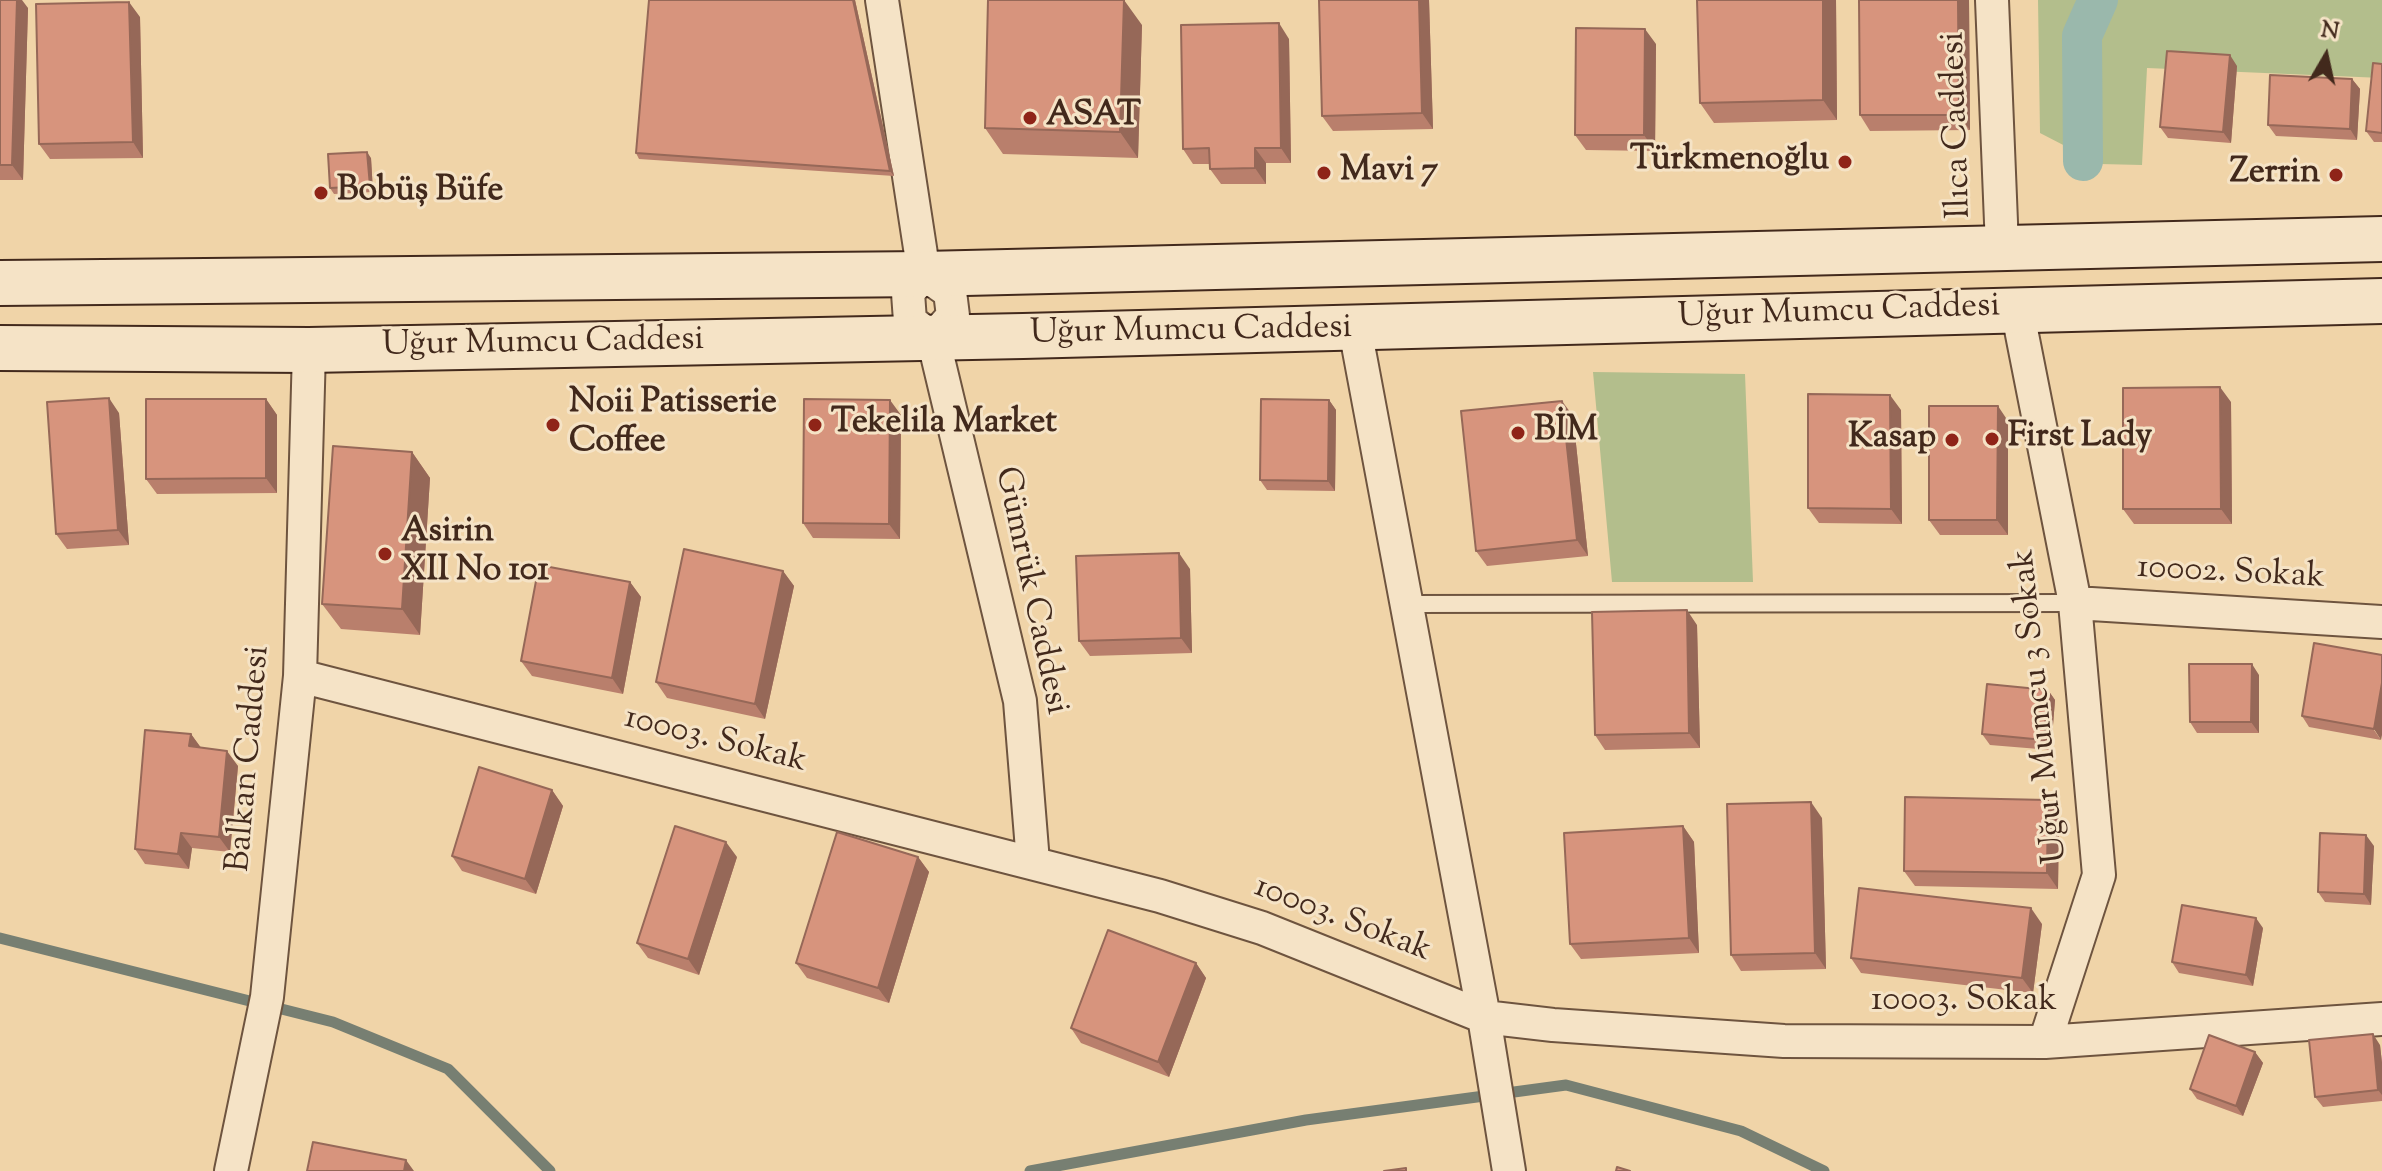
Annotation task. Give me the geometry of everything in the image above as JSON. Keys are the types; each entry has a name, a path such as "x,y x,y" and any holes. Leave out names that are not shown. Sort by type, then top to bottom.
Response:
{"main road":[{"name":"Uğur Mumcu Caddesi","path":"0,283 924,274 2382,239"},
{"name":"Uğur Mumcu Caddesi","path":"0,348 309,350 933,338 2382,301"}],"street":[{"path":"882,0 924,274"},
{"name":"Ilıca Caddesi","path":"1992,0 2002,247"},
{"name":"Gümrük Caddesi","path":"924,274 908,293 910,321 933,338 1020,701 1033,862"},
{"name":"Uğur Mumcu 3 Sokak","path":"2017,309 2075,603 2099,875 2045,1042"},
{"path":"1355,329 1484,1017 1509,1171"},
{"name":"Balkan Caddesi","path":"231,1171 264,1011 300,676 309,350"},
{"name":"10002. Sokak","path":"2075,603 2382,622"},
{"name":"10003. Sokak","path":"300,676 1160,896 1262,928 1484,1017 1553,1025 1784,1041 2045,1042 2382,1019"}],"lane":[{"path":"1407,604 2075,603"}],"green space":[{"path":"2038,0 2382,0 2382,78 2147,68 2142,165 2100,164 2040,133"},
{"path":"1593,372 1745,374 1753,582 1612,582"}],"building":[{"path":"0,0 17,0 12,165 0,165"},
{"path":"649,0 853,0 890,171 636,153"},
{"path":"988,0 1124,0 1120,132 985,128"},
{"path":"1319,0 1419,0 1422,113 1322,116"},
{"path":"1697,0 1823,0 1823,100 1700,103"},
{"path":"1859,0 1958,0 1959,115 1860,115"},
{"path":"129,2 133,142 39,144 36,4"},
{"path":"1279,23 1281,148 1255,148 1255,168 1210,169 1209,148 1183,149 1181,25"},
{"path":"1576,28 1645,29 1644,135 1575,135"},
{"path":"2167,51 2230,55 2223,132 2160,127"},
{"path":"2373,63 2382,64 2382,133 2366,131"},
{"path":"2270,75 2352,79 2350,129 2268,125"},
{"path":"367,152 370,186 330,188 328,154"},
{"path":"2220,387 2221,509 2123,509 2123,388"},
{"path":"1808,394 1890,395 1891,509 1808,508"},
{"path":"109,398 118,530 56,534 47,402"},
{"path":"146,399 266,399 266,478 146,479"},
{"path":"804,399 890,400 889,524 803,523"},
{"path":"1261,399 1329,400 1328,481 1260,480"},
{"path":"1562,401 1577,540 1476,551 1461,411"},
{"path":"1929,406 1998,406 1997,520 1929,520"},
{"name":"Asirin XII No 101","path":"333,446 412,452 402,609 322,604"},
{"path":"684,549 783,571 755,704 656,682"},
{"path":"1179,553 1181,638 1079,641 1076,556"},
{"path":"539,565 630,582 612,678 521,661"},
{"path":"1687,610 1689,733 1595,735 1592,612"},
{"path":"2314,643 2382,655 2382,683 2374,729 2302,716"},
{"path":"2189,664 2252,664 2251,722 2190,722"},
{"path":"1987,684 2048,690 2044,740 1982,734"},
{"path":"145,730 191,734 189,746 227,751 219,837 181,833 178,854 135,849"},
{"path":"479,767 552,790 525,879 452,856"},
{"path":"1905,797 2048,800 2047,873 1904,871"},
{"path":"1811,802 1815,953 1731,955 1727,804"},
{"path":"675,826 726,842 688,959 637,943"},
{"path":"1683,826 1689,938 1570,944 1564,833"},
{"path":"837,832 918,857 878,988 796,963"},
{"path":"2320,833 2366,835 2364,894 2318,892"},
{"path":"1859,888 2031,908 2022,978 1851,958"},
{"path":"2182,905 2256,918 2246,975 2172,962"},
{"path":"1108,930 1196,963 1158,1062 1071,1028"},
{"path":"2373,1034 2378,1090 2315,1097 2309,1040"},
{"path":"2209,1035 2255,1052 2236,1106 2190,1089"},
{"path":"313,1142 406,1160 404,1171 307,1171"}],"waterway":[{"path":"2083,161 2082,36 2098,0"},
{"path":"0,938 333,1022 448,1069 550,1171"},
{"path":"1030,1171 1306,1120 1566,1085 1741,1131 1824,1171"}],"place":[{"name":"ASAT","path":"1030,118"},
{"name":"Türkmenoğlu","path":"1845,162"},
{"name":"Mavi 7","path":"1324,173"},
{"name":"Zerrin","path":"2336,175"},
{"name":"Bobüş Büfe","path":"321,193"},
{"name":"Noii Patisserie Coffee","path":"553,425"},
{"name":"Tekelila Market","path":"815,425"},
{"name":"BİM","path":"1518,433"},
{"name":"First Lady","path":"1992,439"},
{"name":"Kasap","path":"1952,440"},
{"name":"Asirin XII No 101","path":"385,554"}]}
